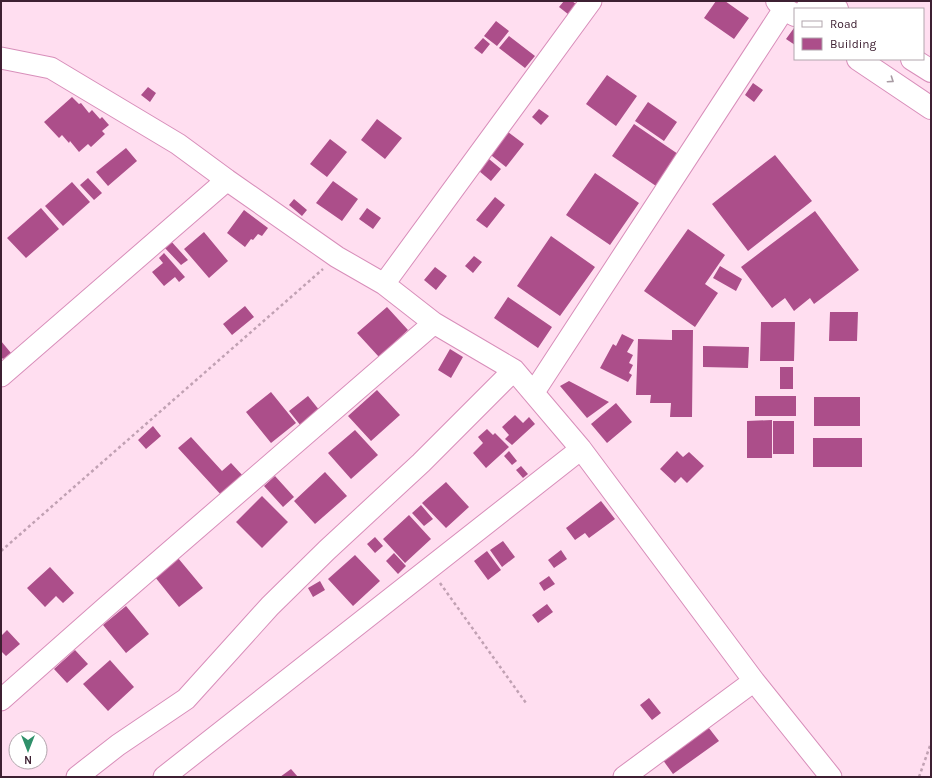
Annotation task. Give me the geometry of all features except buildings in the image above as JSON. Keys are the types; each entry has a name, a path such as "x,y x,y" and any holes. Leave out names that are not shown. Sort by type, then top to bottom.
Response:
{"main road":[{"path":"825,1 836,8"},
{"path":"859,60 931,108"},
{"path":"914,60 931,71"}],"street":[{"path":"384,284 591,1"},
{"path":"534,392 785,8"},
{"path":"1,58 51,68 178,144 337,257 384,284 434,323 514,370 581,449 754,681 831,777"},
{"path":"1,376 227,180"},
{"path":"1,700 434,323"},
{"path":"77,777 118,745 186,700 270,606 327,550 421,463 514,370"},
{"path":"164,777 581,449"},
{"path":"624,777 754,681"}],"path":[{"path":"1,551 337,257"},
{"path":"429,568 526,704"},
{"path":"919,777 931,743"}]}
